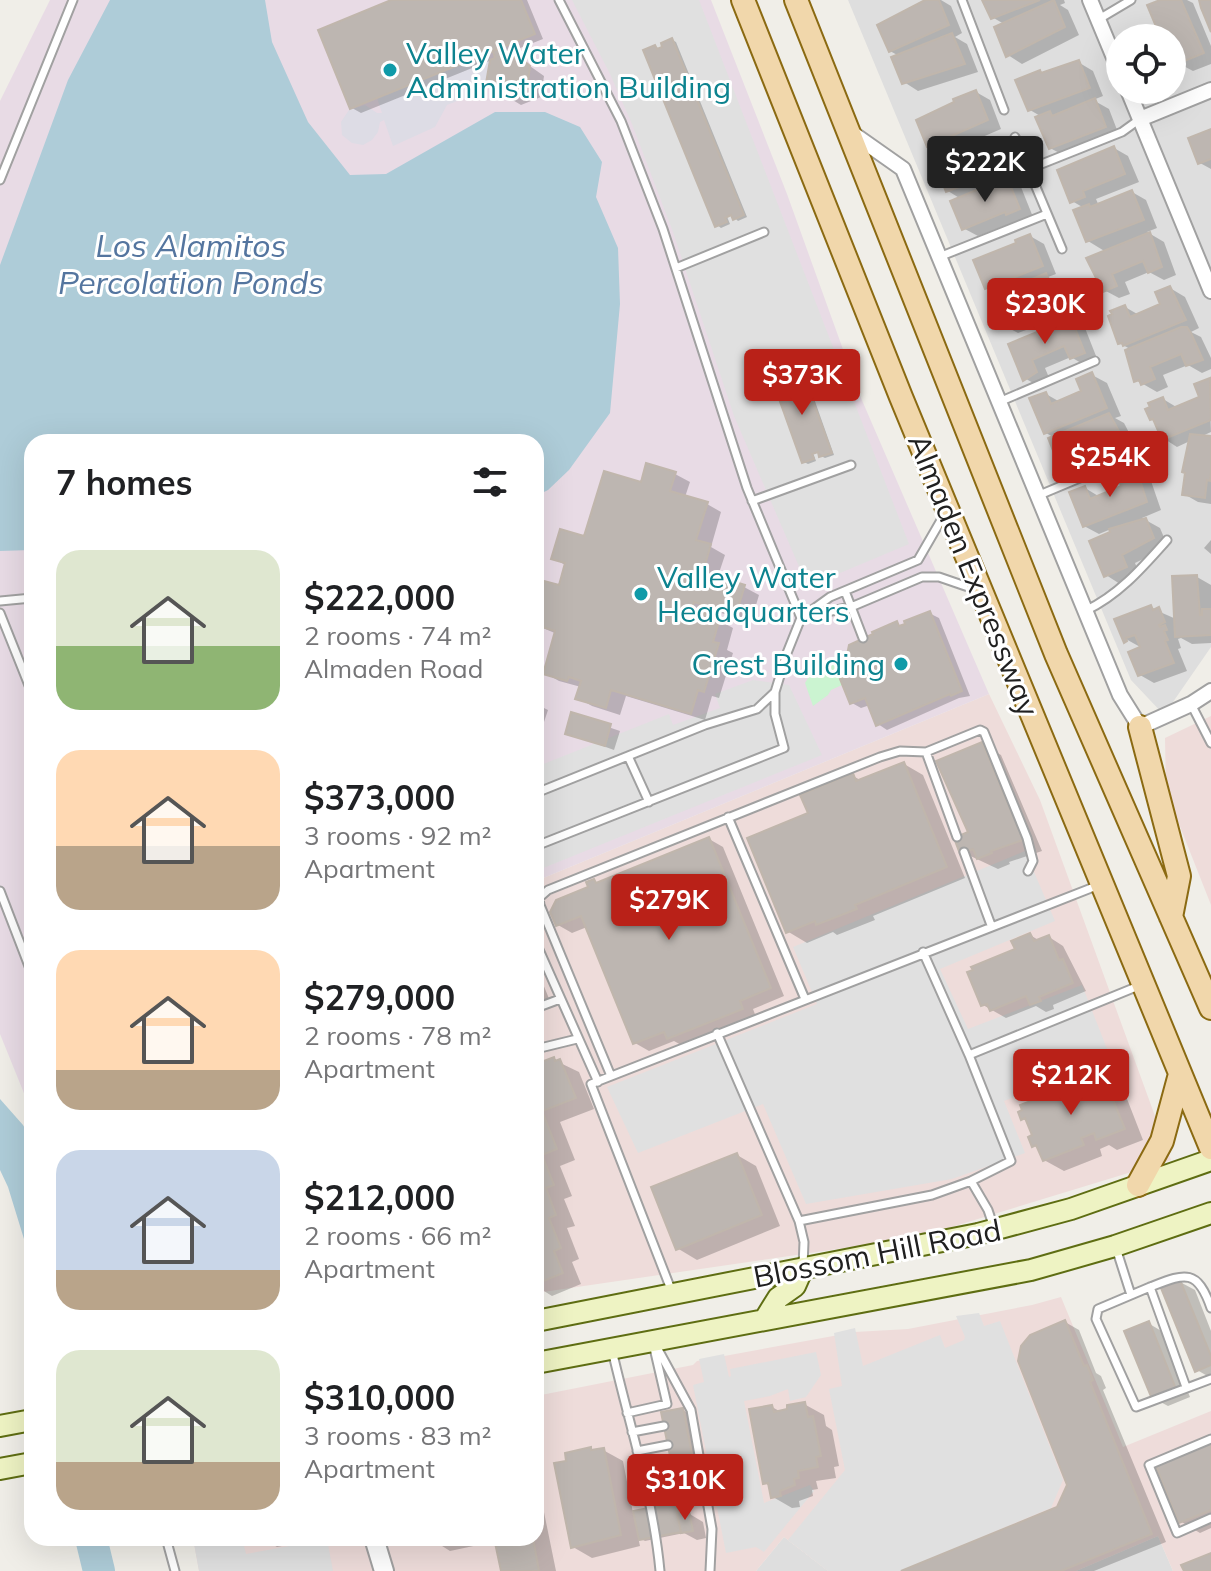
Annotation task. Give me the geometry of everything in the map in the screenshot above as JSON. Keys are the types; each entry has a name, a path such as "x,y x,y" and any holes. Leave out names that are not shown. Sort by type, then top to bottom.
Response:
{"main road":[{"name":"Almaden Expressway","path":"743,0 824,207 1211,1148"},
{"name":"Almaden Expressway","path":"796,0 1056,654 1171,917 1206,983 1211,1008"},
{"path":"1140,727 1179,876 1171,917"},
{"path":"1138,1185 1162,1141 1180,1074"},
{"name":"Blossom Hill Road","path":"544,1319 994,1230 1071,1209 1211,1160"},
{"name":"Blossom Hill Road","path":"544,1361 984,1280 1115,1246 1211,1213"},
{"path":"765,1319 778,1298 795,1286 803,1268"},
{"path":"0,1426 24,1422"},
{"path":"3,1469 24,1465"}],"street":[{"path":"1090,0 1106,39"},
{"path":"1140,119 1211,90"},
{"path":"1134,104 1211,291"},
{"path":"848,130 903,169 1120,695 1140,727 1191,704 1211,691"},
{"path":"376,1546 384,1571"}],"lane":[{"path":"0,180 73,0"},
{"path":"559,0 621,121 676,268 752,501 801,618"},
{"path":"962,0 1004,110"},
{"path":"1098,20 1131,0"},
{"path":"1029,169 1122,132 1140,119"},
{"path":"1015,137 1062,249"},
{"path":"939,257 1047,214"},
{"path":"676,268 764,232"},
{"path":"999,402 1095,361"},
{"path":"1037,496 1130,457"},
{"path":"752,501 851,465"},
{"path":"544,843 784,748 775,714 775,692 801,618 830,597 918,560 930,535 948,510"},
{"path":"1085,611 1100,604 1134,577 1167,540"},
{"path":"801,618 851,607 931,576 983,593"},
{"path":"845,591 863,638"},
{"path":"0,601 24,599"},
{"path":"0,613 24,673"},
{"path":"544,790 705,725 757,709 775,692"},
{"path":"1191,704 1211,743"},
{"path":"757,709 775,714"},
{"path":"544,894 880,757 900,751 926,752 974,731 984,732 1032,853 1033,861 1028,871"},
{"path":"926,752 957,837"},
{"path":"628,756 649,802"},
{"path":"728,817 805,999"},
{"path":"964,852 991,925"},
{"path":"673,1294 591,1084 1101,884"},
{"path":"0,891 24,953"},
{"path":"544,910 611,1076"},
{"path":"799,1221 932,1195 971,1181 1011,1161 969,1055 923,952"},
{"path":"544,962 598,1082"},
{"path":"969,1055 1142,984"},
{"path":"544,1005 560,999"},
{"path":"717,1033 799,1221 804,1242 803,1268"},
{"path":"544,1047 577,1039"},
{"path":"971,1181 988,1210 994,1230"},
{"path":"1115,1246 1131,1295"},
{"path":"1211,1308 1205,1291 1188,1276 1182,1275 1098,1309 1096,1319 1136,1407 1211,1379"},
{"path":"1150,1287 1186,1387"},
{"path":"653,1340 686,1402 712,1529 710,1571"},
{"path":"653,1340 667,1404"},
{"path":"612,1348 646,1482 660,1571"},
{"path":"627,1413 686,1402"},
{"path":"632,1432 664,1426"},
{"path":"1211,1439 1149,1465 1177,1533 1211,1518"},
{"path":"637,1451 668,1445"},
{"path":"641,1467 671,1460"},
{"path":"646,1482 674,1476"},
{"path":"168,1546 175,1571"}],"shaded area":[{"path":"50,0 711,0 787,194 858,391 989,694 544,878 544,434 24,434 24,1093 0,1034 0,101"},
{"path":"572,0 699,0 909,544 821,581 804,578 734,416 673,232 632,124"},
{"path":"848,0 1211,0 1211,647 1164,715 1131,680"},
{"path":"488,53 490,60 485,90 447,105 435,127 393,146 384,120 380,122 372,140 363,145 352,143 342,135 341,122 349,110 365,105 382,113 377,98"},
{"path":"753,680 789,685 822,755 544,868 544,764 669,714 673,725 720,708 715,694"},
{"path":"989,694 1040,800 1171,1160 919,1237 544,1292 544,878"},
{"path":"1211,716 1211,905 1166,791 1165,738"},
{"path":"1025,851 1055,921 940,969 968,1029 1082,985 1111,1059 1004,1101 1025,1153 952,1179 806,1204 763,1104 638,1153 607,1087 817,1004 793,947"},
{"path":"1061,1297 1123,1447 1211,1411 1211,1571 1173,1571 1158,1536 1076,1571 828,1571 784,1537 756,1571 199,1571 194,1546 544,1546 544,1394 693,1365 697,1361 855,1332 908,1329"},
{"path":"979,1313 984,1326 1000,1321 1063,1480 1051,1508 900,1571 828,1571 788,1540 845,1470 829,1389 842,1386 834,1333 855,1328 863,1366 940,1335 945,1348 964,1340 956,1316"},
{"path":"816,1352 821,1375 806,1397 790,1401 788,1389 744,1401 764,1503 810,1485 814,1491 764,1552 756,1547 726,1553 693,1385 704,1382 699,1359 724,1354 729,1377 730,1369"},
{"path":"1158,1536 1173,1571 1076,1571"},
{"path":"784,1537 828,1571 756,1571"},
{"path":"194,1546 244,1546 246,1554 289,1546 328,1546 333,1571 199,1571"}],"green space":[{"path":"842,653 852,674 840,679 842,685 831,690 813,706 805,683 816,665"}],"water":[{"name":"Los Alamitos Percolation Ponds","path":"110,0 265,0 272,42 308,122 350,175 386,174 495,112 545,112 580,127 602,162 596,197 618,248 620,304 610,413 569,470 544,492 544,434 24,434 24,550 0,551 0,265 68,80"},
{"path":"0,1099 24,1127 24,1239 8,1187 0,1170"}],"building":[{"name":"Valley Water Administration Building","path":"391,0 521,0 535,34 350,109 318,30"},
{"path":"925,0 939,0 949,25 889,52 877,25"},
{"path":"982,0 1040,0 991,19"},
{"path":"1054,0 1065,27 1006,57 994,27"},
{"path":"1160,0 1181,0 1204,53 1186,60 1186,24 1155,24 1147,5"},
{"path":"1199,0 1211,0 1211,32 1201,8"},
{"path":"952,33 965,64 902,84 891,57"},
{"path":"672,38 744,215 733,220 731,215 725,218 727,222 715,227 643,50 655,45 657,49 662,47 661,43"},
{"path":"502,47 505,54 512,51 530,66 527,89 505,98 486,83 490,60 495,58 493,51"},
{"path":"1079,60 1090,88 1028,111 1015,80"},
{"path":"976,90 988,120 927,147 916,120"},
{"path":"1095,98 1106,127 1049,149 1035,117 1050,111 1052,116"},
{"path":"1211,129 1211,159 1198,164 1188,138"},
{"path":"991,138 1004,170 946,192 935,164"},
{"path":"1114,146 1125,174 1083,191 1085,197 1070,203 1057,170"},
{"path":"1007,177 1020,209 962,230 950,201"},
{"path":"1132,190 1144,220 1086,242 1073,210 1089,204 1090,207"},
{"path":"1150,232 1162,267 1148,273 1143,261 1112,274 1117,286 1103,292 1086,258"},
{"path":"1030,234 1043,266 985,289 973,260"},
{"path":"1046,273 1059,305 1002,326 990,297"},
{"path":"1170,286 1186,320 1123,346 1122,343 1118,344 1108,316 1112,314 1110,311 1125,305 1130,317 1160,304 1155,292"},
{"path":"1071,318 1085,353 1070,359 1064,346 1032,360 1037,372 1023,381 1008,344"},
{"path":"1187,327 1191,333 1203,360 1186,366 1181,354 1150,367 1155,379 1141,385 1139,380 1134,382 1125,350"},
{"path":"802,371 832,453 819,457 818,452 812,454 814,459 802,463 773,382 785,377 787,383 792,381 790,375"},
{"path":"1092,372 1107,408 1044,434 1029,398 1046,392 1051,404 1081,391 1076,379"},
{"path":"1210,378 1211,420 1162,440 1145,409 1150,407 1148,403 1163,397 1168,410 1199,397 1194,384"},
{"path":"1109,413 1125,442 1121,443 1123,449 1108,455 1103,443 1071,456 1076,468 1062,473 1048,438"},
{"path":"1190,434 1211,436 1211,472 1205,498 1182,495 1185,473 1182,472"},
{"name":"Valley Water Headquarters","path":"646,463 676,472 670,491 708,502 696,540 711,544 703,572 745,585 736,615 694,602 692,609 720,618 713,642 719,643 704,692 698,690 691,714 611,690 606,708 575,699 581,681 569,677 567,681 544,674 555,631 544,628 544,581 559,585 565,563 551,559 560,529 584,536 604,471 641,482"},
{"path":"1131,467 1133,472 1137,471 1147,502 1083,527 1069,492 1085,486 1090,499 1121,486 1116,473"},
{"path":"1146,518 1154,538 1122,555 1127,567 1104,577 1089,541 1110,532 1109,529"},
{"path":"1197,575 1200,615 1202,609 1211,609 1211,635 1175,637 1172,576"},
{"path":"1151,605 1153,610 1159,607 1165,622 1159,625 1165,625 1167,630 1164,631 1168,640 1165,641 1174,663 1138,676 1128,652 1140,647 1135,635 1126,638 1124,643 1114,619"},
{"name":"Crest Building","path":"930,611 962,691 876,726 865,698 850,704 840,679 855,673 847,655 849,645 897,621 899,626"},
{"path":"571,712 611,724 605,746 565,734"},
{"path":"982,742 1023,840 977,859 973,849 960,854 954,838 968,832 936,761"},
{"path":"904,762 947,867 855,905 857,909 786,933 747,838 808,813 800,795 853,773 856,781"},
{"path":"709,837 771,988 740,1001 743,1009 667,1039 664,1032 633,1044 581,916 556,926 550,912 556,900 588,887 586,882 594,879 596,883"},
{"path":"1030,933 1034,941 1049,935 1073,983 1039,997 1041,1001 1030,1005 1026,996 990,1011 987,1004 981,1006 967,972 973,970 971,967 1015,949 1011,941"},
{"path":"554,1057 555,1061 560,1059 576,1098 544,1110 544,1061"},
{"path":"1102,1073 1125,1129 1096,1140 1094,1133 1081,1138 1084,1145 1043,1161 1036,1145 1032,1147 1028,1137 1032,1135 1025,1118 1021,1120 1018,1112 1022,1110 1020,1105 1062,1089 1064,1096 1076,1091 1074,1084"},
{"path":"544,1116 557,1149 544,1154"},
{"path":"737,1153 762,1215 676,1250 651,1187"},
{"path":"544,1160 554,1185 546,1188 556,1215 549,1218 561,1248 554,1251 563,1273 544,1281"},
{"path":"1180,1280 1211,1356 1211,1365 1195,1372 1161,1288"},
{"path":"1065,1320 1084,1366 1087,1365 1093,1380 1090,1382 1152,1534 1061,1571 901,1571 1057,1507 1067,1485 1018,1361 1021,1346 1030,1335"},
{"path":"1149,1321 1176,1389 1152,1399 1124,1331"},
{"path":"805,1402 808,1417 813,1416 821,1456 816,1457 818,1467 798,1471 799,1478 794,1479 795,1485 780,1491 781,1496 771,1498 768,1483 763,1484 749,1409 772,1405 774,1412 787,1409 787,1405"},
{"path":"683,1408 698,1486 677,1490 661,1412"},
{"path":"1211,1444 1211,1510 1179,1523 1156,1466"},
{"path":"591,1447 591,1450 604,1448 621,1535 571,1548 554,1463 566,1461 565,1453"},
{"path":"675,1503 681,1532 639,1540 633,1511"},
{"path":"689,1511 693,1531 681,1533 677,1513"},
{"path":"496,1546 534,1546 539,1571 501,1571"},
{"path":"1211,1553 1211,1571 1184,1571 1181,1565"}],"waterway":[{"path":"93,1546 99,1571"}],"place":[{"name":"Valley Water Administration Building","path":"390,70"},
{"name":"Valley Water Headquarters","path":"641,594"},
{"name":"Crest Building","path":"901,664"}]}
